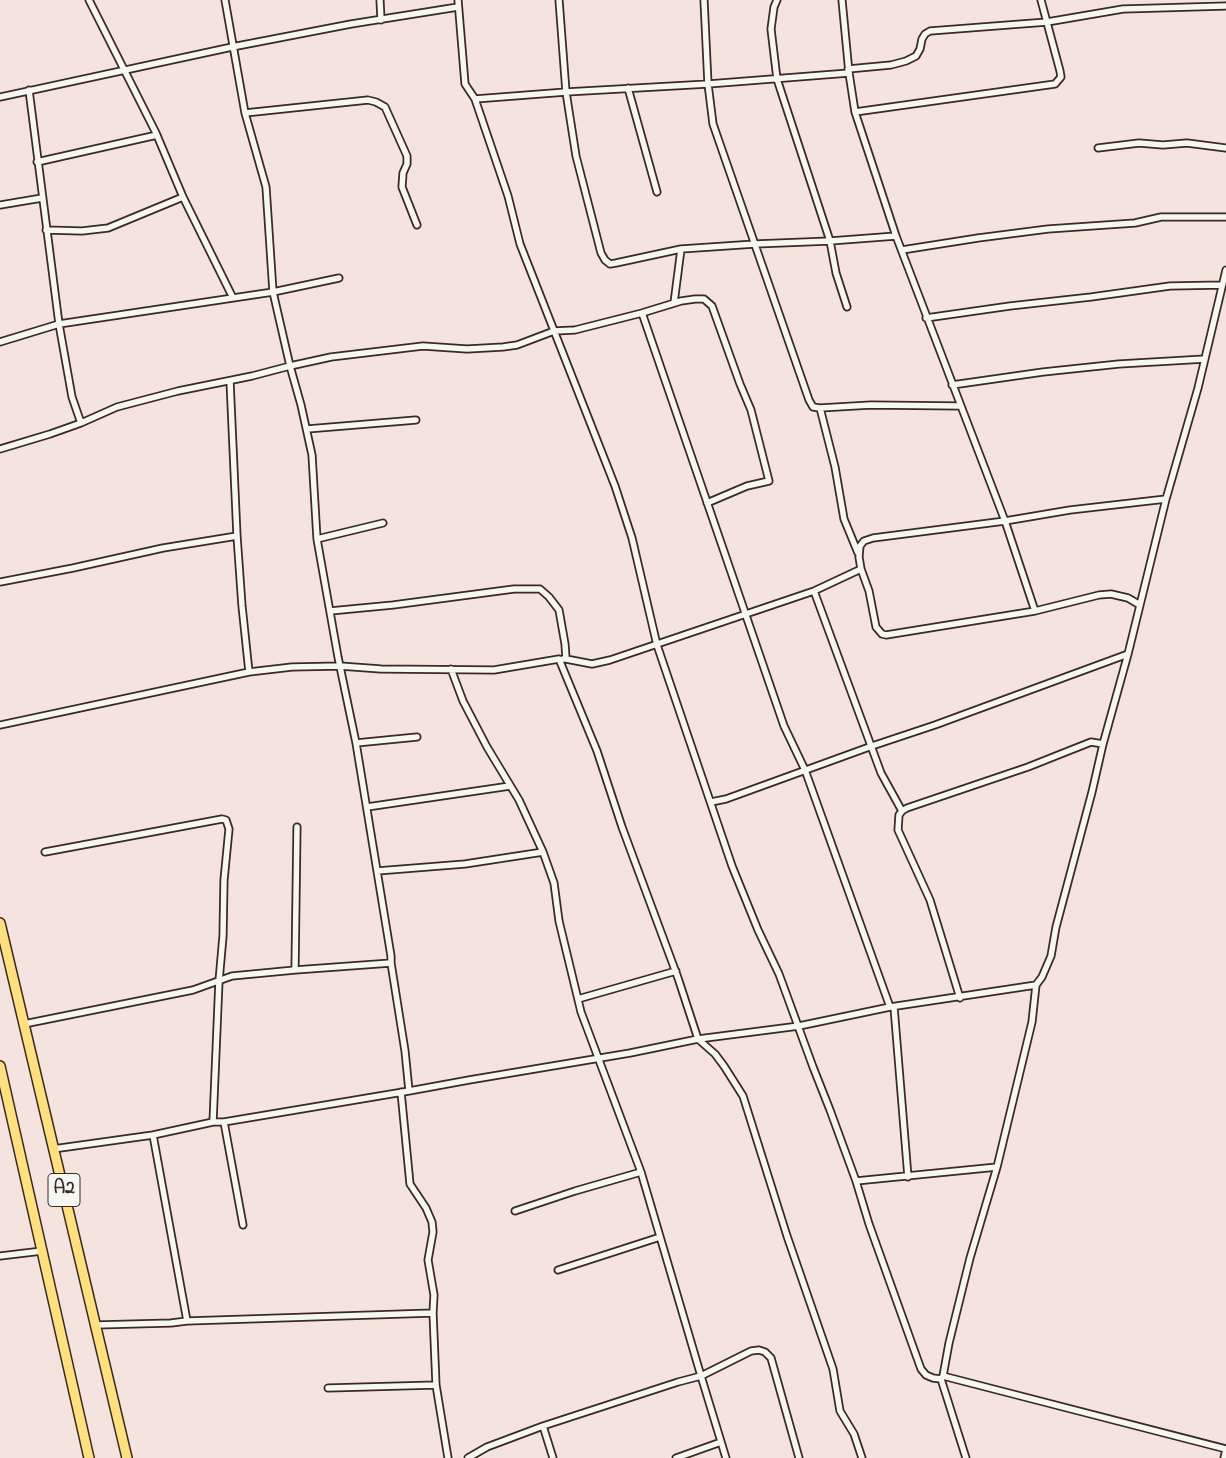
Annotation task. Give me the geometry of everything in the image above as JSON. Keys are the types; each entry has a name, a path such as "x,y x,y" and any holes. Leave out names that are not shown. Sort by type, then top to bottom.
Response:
{"highway":[{"name":"A2","path":"0,923 127,1458"},
{"name":"A2","path":"0,1066 89,1458"}],"street":[{"path":"225,0 245,113 266,187 273,292 312,455 317,540 367,807 389,939 409,1091"},
{"path":"380,0 381,20"},
{"path":"458,0 465,84 474,100 508,196 520,244 615,486 632,538 657,645 732,866 798,1026 856,1181 869,1224 921,1369 926,1375 933,1378 942,1377 1226,1449 1224,1458"},
{"path":"559,0 566,92 576,156 602,253 605,260 610,264 681,249 896,236"},
{"path":"704,0 708,84 713,124 806,394 813,407 871,405 960,406"},
{"path":"777,0 774,6 771,29 777,80 830,241 836,273 847,307"},
{"path":"842,0 855,112 896,236 960,406 995,492 1036,611"},
{"path":"855,112 1055,84 1061,77 1041,0"},
{"path":"91,1 157,135 183,197 233,298"},
{"path":"474,100 566,92 777,80 891,65 916,56 925,34 930,31 1047,22 1123,9 1226,6"},
{"path":"0,97 232,47 458,8"},
{"path":"628,88 657,192"},
{"path":"29,90 59,324 72,396 81,423"},
{"path":"245,113 368,100 386,107 406,156 407,164 403,173 402,187 417,225"},
{"path":"38,162 157,135"},
{"path":"1098,148 1140,143 1164,145 1187,142 1226,148"},
{"path":"46,230 82,231 108,228 183,197"},
{"path":"0,204 42,198"},
{"path":"902,250 987,236 1048,229 1135,223 1161,217 1226,218"},
{"path":"674,303 681,249"},
{"path":"966,1458 942,1377 949,1343 997,1167 1032,1022 1036,985 1042,977 1051,956 1056,927 1092,792 1102,744 1128,654 1166,499 1205,359 1226,270"},
{"path":"0,342 59,324 273,292 339,278"},
{"path":"926,318 1170,286 1222,285"},
{"path":"0,449 81,423 117,407 178,391 230,381 331,357 423,346 467,349 503,348 517,345 554,331 575,330 681,301 704,299 712,306 751,410 769,481 747,486 708,503"},
{"path":"642,313 784,726 805,770 892,1007 908,1177"},
{"path":"952,385 1043,372 1119,364 1205,359"},
{"path":"230,381 242,606 249,672"},
{"path":"820,408 835,467 844,518 859,557 869,591 876,628 882,634 886,635 1036,611 1099,595 1111,594 1128,598 1140,605"},
{"path":"307,429 416,420"},
{"path":"859,557 860,546 864,541 873,538 1005,522 1070,510 1166,499"},
{"path":"317,540 383,523"},
{"path":"0,582 163,548 238,536"},
{"path":"0,725 249,672 292,667 340,666 381,669 494,670 558,659 592,664 657,645 814,591 861,569"},
{"path":"330,611 393,605 514,589 540,589 559,610 564,631 566,659"},
{"path":"814,591 881,772 902,811"},
{"path":"711,802 726,799 944,722 1128,654"},
{"path":"558,659 597,751 622,827 676,971 698,1039 724,1066 743,1096 787,1236 833,1369 840,1411 854,1434 862,1458"},
{"path":"451,669 483,740 519,800 543,852 554,883 559,921 581,1012 641,1172 726,1458"},
{"path":"356,743 417,736"},
{"path":"960,998 930,900 898,830 898,821 902,811 1028,767 1091,742 1102,744"},
{"path":"367,807 510,786"},
{"path":"44,852 222,819 226,820 229,829 224,880 223,936 219,981 213,1122"},
{"path":"295,970 298,827"},
{"path":"377,871 472,863 543,852"},
{"path":"24,1024 194,990 232,976 391,963"},
{"path":"578,999 676,971"},
{"path":"54,1149 153,1135 213,1122 224,1122 409,1091 630,1053 698,1039 798,1026 892,1007 1036,985"},
{"path":"401,1092 410,1184 426,1208 432,1222 433,1232 428,1260 434,1295 432,1313 436,1385 448,1458"},
{"path":"224,1122 243,1225"},
{"path":"153,1135 187,1321"},
{"path":"856,1181 997,1167"},
{"path":"515,1211 641,1172"},
{"path":"558,1270 660,1237"},
{"path":"0,1256 42,1251"},
{"path":"96,1325 432,1313"},
{"path":"468,1458 543,1426 701,1376 759,1350 766,1352 770,1358 799,1458"},
{"path":"328,1388 436,1385"},
{"path":"543,1426 553,1458"},
{"path":"676,1458 722,1442"}]}
